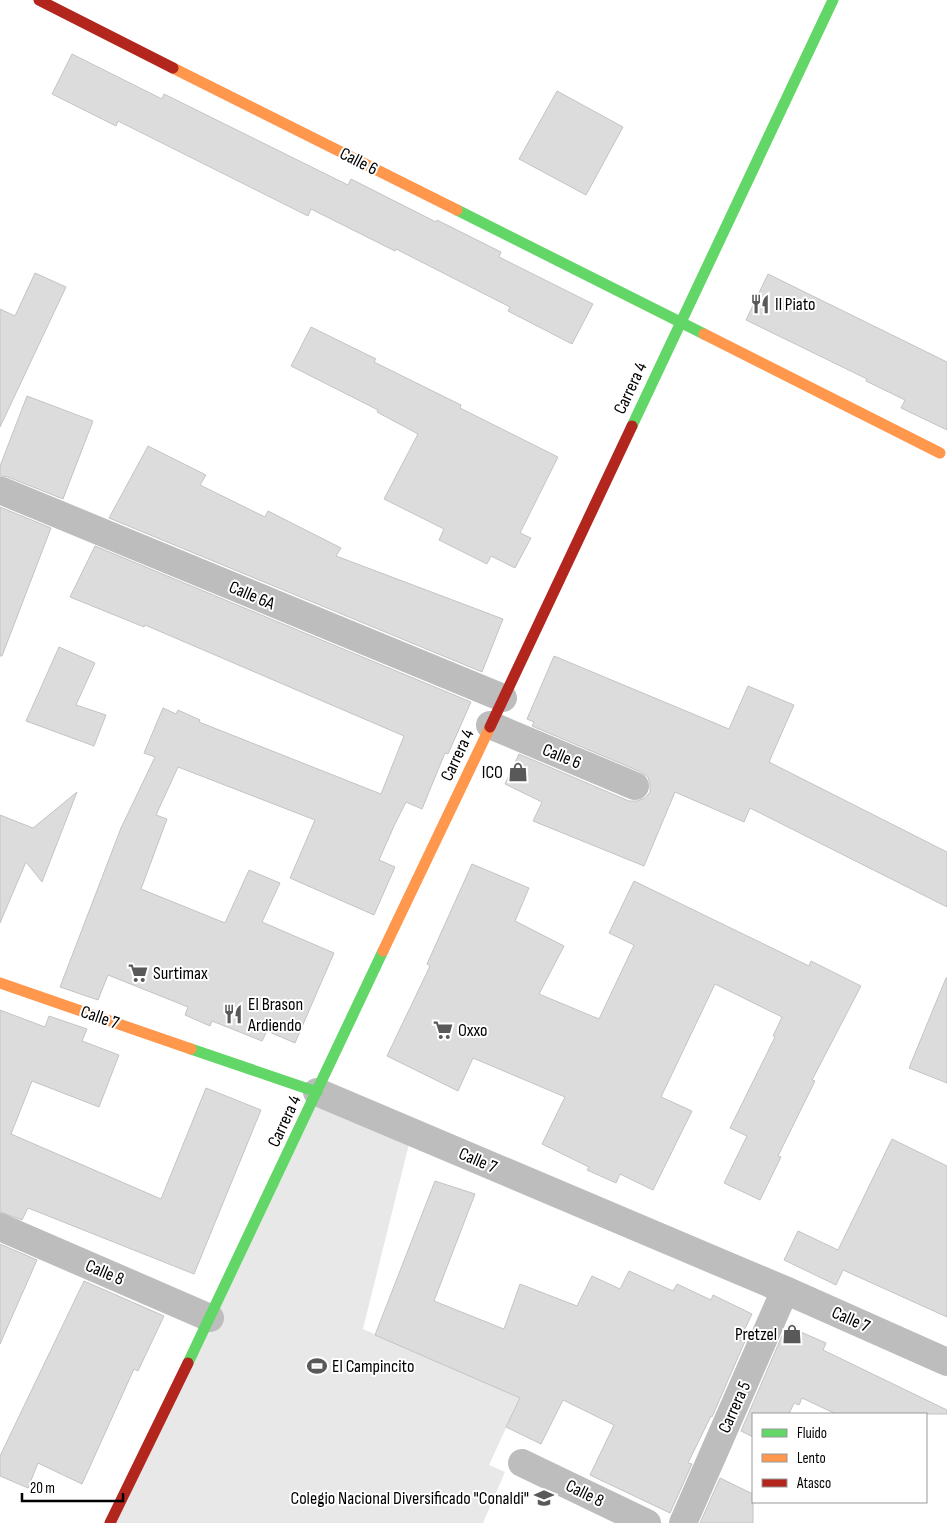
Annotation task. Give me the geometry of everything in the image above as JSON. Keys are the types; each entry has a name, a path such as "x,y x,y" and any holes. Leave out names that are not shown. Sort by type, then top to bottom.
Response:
{"street":[{"name":"Calle 6","path":"39,0 940,453"},
{"name":"Carrera 4","path":"110,1523 210,1318 833,0"},
{"name":"Calle 6A","path":"2,491 502,698"},
{"name":"Calle 6","path":"490,726 635,786"},
{"name":"Calle 7","path":"0,983 317,1092 785,1290 947,1362"},
{"name":"Calle 8","path":"0,1227 210,1318"},
{"name":"Carrera 5","path":"684,1523 785,1290"},
{"name":"Calle 8","path":"522,1463 647,1523"}],"shaded area":[{"name":"El Campincito","path":"317,1092 412,1132 363,1329 520,1398 489,1465 505,1472 483,1523 110,1523"}],"building":[{"path":"72,54 162,99 164,94 348,185 351,179 436,222 437,220 501,252 499,257 593,304 572,344 508,311 510,307 396,249 395,251 311,209 308,216 118,121 116,126 52,94"},
{"path":"557,91 623,127 586,195 519,159"},
{"path":"35,273 66,287 0,427 0,309 15,316"},
{"path":"768,274 947,362 947,430 901,408 905,400 866,381 867,379 746,320"},
{"path":"311,327 376,359 374,362 461,405 460,408 558,457 520,533 531,538 515,568 491,556 487,564 439,540 444,529 384,499 418,434 377,412 378,410 291,366"},
{"path":"27,396 93,421 63,499 8,477 0,476 0,466"},
{"path":"148,446 206,475 200,485 265,517 268,511 341,548 336,556 503,619 482,672 109,518"},
{"path":"0,507 51,528 2,656 0,656"},
{"path":"95,546 471,702 448,754 445,753 422,809 406,802 394,826 379,860 395,867 374,915 290,878 315,820 178,767 156,815 167,819 141,889 225,923 249,870 280,883 262,922 334,953 295,1043 267,1031 262,1041 212,1021 210,1026 185,1015 188,1007 108,975 98,1000 60,987 121,828 155,757 144,753 163,708 176,714 178,710 200,720 199,722 381,794 404,736 145,625 144,627 70,597"},
{"path":"59,647 95,663 76,705 106,715 94,746 26,721"},
{"path":"554,656 729,729 748,686 794,705 769,762 947,852 947,907 750,808 744,822 675,792 644,866 533,821 542,802 505,784 519,754 629,801 645,798 650,792 648,777 641,772 532,726 534,722 527,719"},
{"path":"77,792 42,882 26,862 0,923 0,815 33,828"},
{"path":"472,864 529,888 515,921 564,946 539,994 599,1019 634,945 609,933 634,881 809,966 811,961 861,986 812,1080 815,1081 778,1156 781,1157 760,1200 724,1183 747,1136 730,1128 775,1037 773,1036 782,1017 715,984 661,1097 692,1111 653,1190 620,1174 616,1183 587,1170 589,1167 542,1144 565,1097 473,1058 458,1091 387,1056 430,966 427,964"},
{"path":"947,978 947,1083 909,1068"},
{"path":"0,1010 45,1027 49,1016 87,1029 82,1041 119,1055 99,1107 32,1081 11,1134 161,1199 206,1088 261,1110 194,1274 28,1208 22,1220 0,1212"},
{"path":"892,1139 947,1166 947,1317 843,1270 836,1285 784,1260 798,1231 838,1250"},
{"path":"435,1181 475,1194 434,1301 504,1329 520,1284 577,1306 592,1276 620,1289 629,1271 673,1291 677,1284 711,1300 713,1295 752,1314 739,1341 746,1339 712,1417 688,1463 692,1464 670,1513 590,1475 614,1425 563,1400 541,1444 506,1427 520,1398 375,1335"},
{"path":"0,1244 37,1260 0,1344"},
{"path":"84,1281 164,1316 138,1371 134,1369 82,1484 38,1463 28,1488 0,1476 0,1456"},
{"path":"794,1329 826,1343 823,1350 947,1410 947,1414 834,1413 802,1398 799,1405 794,1403 789,1413 752,1413 752,1436 741,1431 784,1331"},
{"path":"720,1478 752,1494 753,1523 700,1523"}],"traffic: fast":[{"path":"632,426 833,0"},
{"path":"457,210 704,334"},
{"path":"188,1363 383,951"},
{"path":"191,1049 317,1092"}],"traffic: slow":[{"path":"173,68 457,210"},
{"path":"704,334 940,453"},
{"path":"383,951 490,727"},
{"path":"0,983 191,1049"}],"traffic: jam":[{"path":"39,0 173,68"},
{"path":"490,727 632,426"},
{"path":"110,1523 188,1363"}],"place":[{"name":"Il Piato","path":"760,304"},
{"name":"ICO","path":"518,772"},
{"name":"Surtimax","path":"138,973"},
{"name":"El Brason Ardiendo","path":"233,1014"},
{"name":"Oxxo","path":"443,1030"},
{"name":"Pretzel","path":"792,1334"},
{"name":"El Campincito","path":"317,1366"},
{"name":"Colegio Nacional Diversificado \"Conaldi\"","path":"544,1498"}]}
